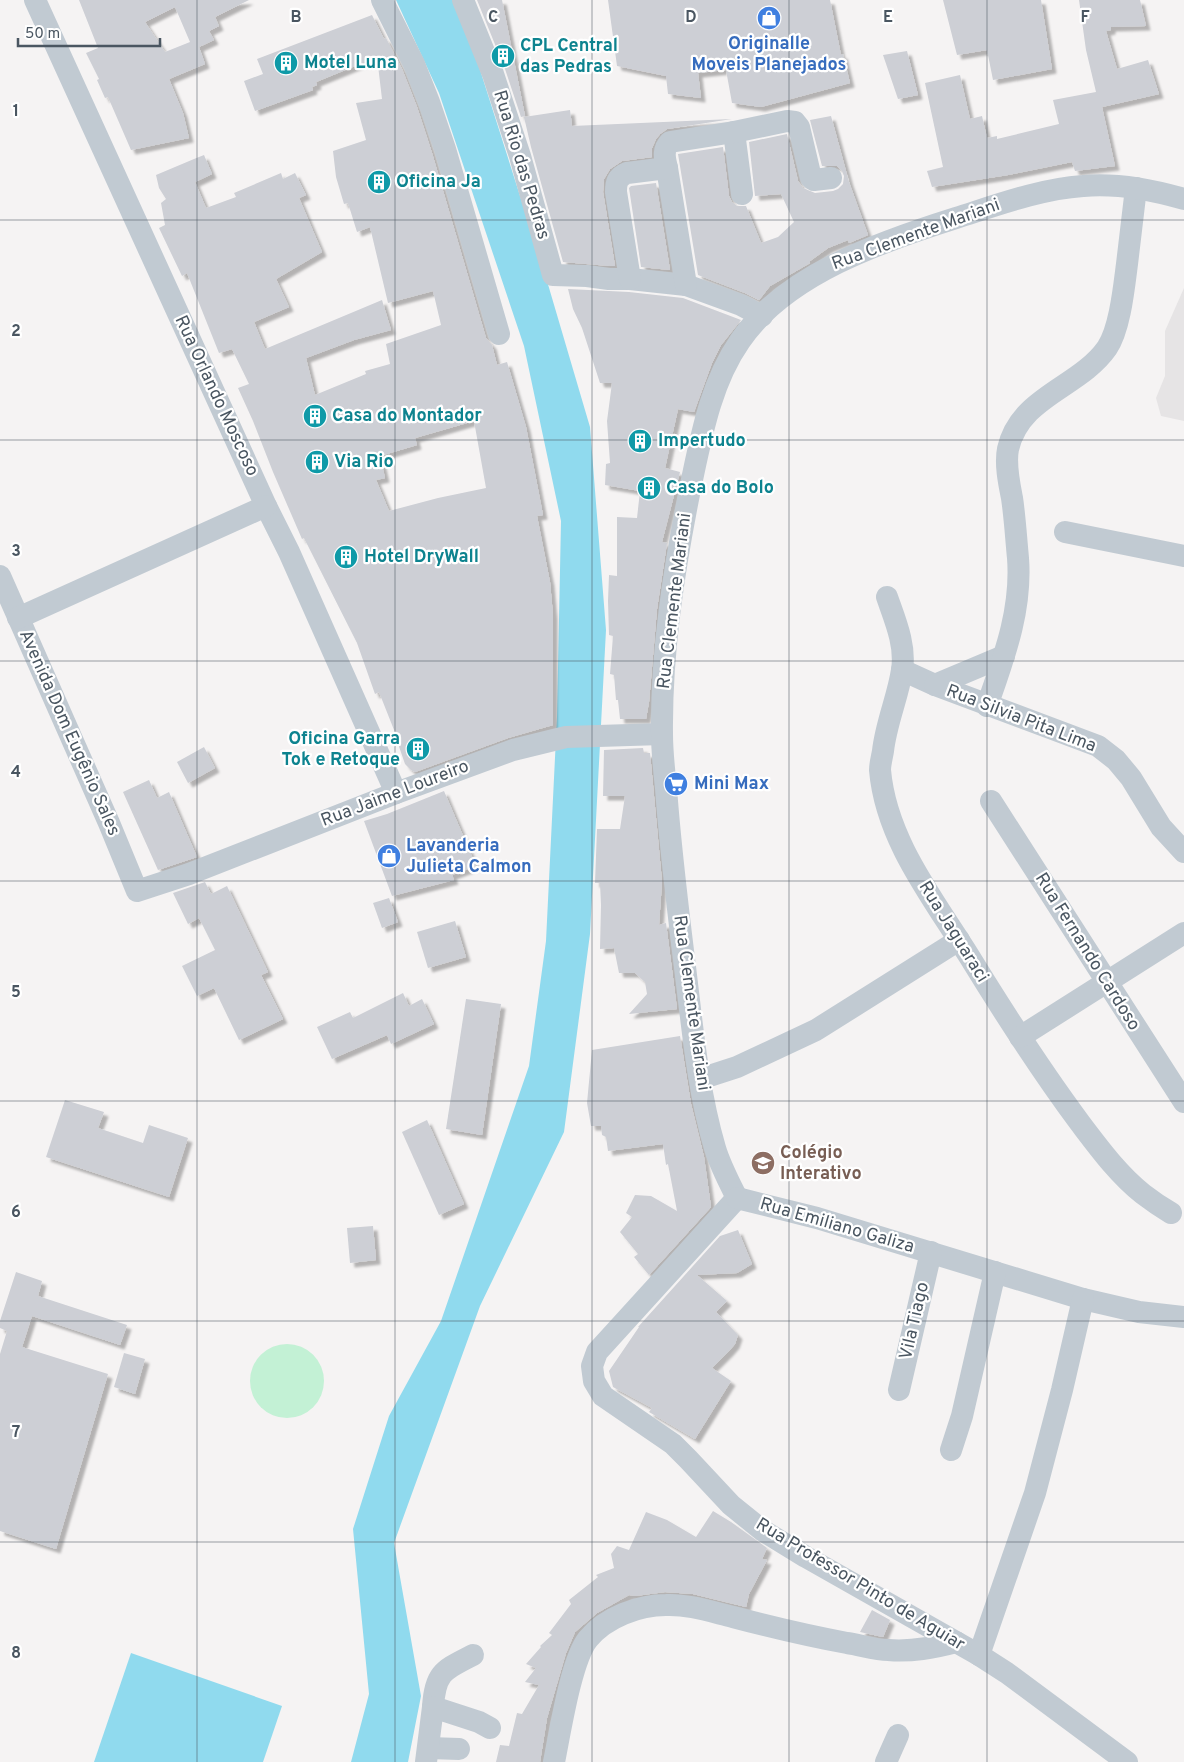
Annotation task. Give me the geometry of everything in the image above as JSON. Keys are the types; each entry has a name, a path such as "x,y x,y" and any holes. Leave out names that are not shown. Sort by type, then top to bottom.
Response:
{"street":[{"name":"Rua Orlando Moscoso","path":"35,0 266,506 289,552 396,793"},
{"path":"382,0 414,64 429,102 445,149 499,334"},
{"name":"Rua Rio das Pedras","path":"463,0 493,74 520,156 553,275 630,279"},
{"path":"686,285 664,153 665,147 670,142 787,121 795,122 799,127 811,178 814,180 831,178"},
{"path":"734,132 742,194"},
{"path":"667,168 627,173 618,180 616,185 630,279 686,285 741,304 762,316"},
{"name":"Rua Clemente Mariani","path":"737,1198 724,1173 715,1148 700,1079 670,843 662,734 664,669 672,595 695,466 712,396 725,366 741,339 762,316 798,285 827,267 934,225 1035,194 1084,186 1136,188 1184,199"},
{"path":"987,706 1013,625 1018,596 1018,560 1009,484 1008,450 1015,427 1030,409 1093,362 1107,347 1121,304 1136,188"},
{"path":"18,618 266,506"},
{"path":"1065,532 1184,556"},
{"name":"Avenida Dom Eugênio Sales","path":"0,576 137,891"},
{"name":"Rua Jaguaraci","path":"887,597 898,626 902,649 902,670 885,735 880,768 886,804 897,837 1020,1037 1062,1099 1120,1172 1142,1193 1170,1214"},
{"path":"935,685 1004,656"},
{"name":"Rua Silvia Pita Lima","path":"902,670 987,706 1098,746 1116,760 1131,778 1161,826 1184,852"},
{"name":"Rua Jaime Loureiro","path":"137,891 189,874 396,793 513,750 566,737 662,734"},
{"name":"Rua Fernando Cardoso","path":"991,801 1184,1102"},
{"path":"1020,1037 1184,933"},
{"path":"700,1079 737,1067 816,1030 959,940"},
{"name":"Rua Emiliano Galiza","path":"603,1396 594,1381 592,1366 597,1352 737,1198 778,1207 1082,1299 1139,1312 1184,1318"},
{"name":"Vila Tiago","path":"899,1390 931,1252"},
{"path":"951,1450 962,1416 995,1272"},
{"path":"979,1655 1035,1493 1062,1390 1082,1299"},
{"name":"Rua Professor Pinto de Aguiar","path":"603,1396 673,1444 731,1505 762,1530 979,1655 1028,1687 1127,1762"},
{"path":"554,1762 564,1710 582,1648 588,1638 601,1628 614,1619 637,1608 668,1604 820,1638 887,1650 928,1649 956,1642"},
{"path":"459,1749 427,1755 434,1707 434,1691 439,1676 450,1667 473,1655"},
{"path":"434,1707 479,1722 490,1728"},
{"path":"886,1762 898,1735"}],"shaded area":[{"path":"1184,288 1184,421 1161,416 1156,398 1165,376 1165,331"}],"green space":[{"path":"287,1344 308,1350 318,1360 324,1381 318,1402 308,1412 287,1418 266,1412 256,1402 250,1381 256,1360 266,1350"}],"water":[{"path":"396,0 453,0 469,35 547,281 590,427 606,630 590,934 564,1132 480,1306 394,1543 421,1696 408,1762 351,1762 369,1694 353,1529 389,1416 441,1321 529,1066 546,941 557,717 561,521 524,346 439,93"},
{"path":"131,1653 282,1706 263,1762 94,1762"}],"building":[{"path":"79,0 249,0 215,17 219,26 209,31 214,40 199,47 205,64 169,79 183,113 189,138 131,150 108,97 105,98 97,80 99,79 86,53 98,48","holes":["175,7 190,42 165,52 145,22"]},
{"name":"CPL Central das Pedras","path":"477,0 502,0 525,116 521,117 505,69"},
{"path":"608,0 830,0 841,55 843,54 850,83 761,107 732,103 726,70 698,73 701,98 668,94 666,76 617,66"},
{"path":"943,0 1041,0 1052,69 993,80 987,50 957,55"},
{"path":"1079,0 1140,0 1146,26 1111,27 1111,30 1106,31 1117,69 1148,60 1159,94 1102,107 1115,166 1075,171 1072,162 1008,175 932,187 927,171 943,167 925,83 960,75 970,119 982,116 987,138 997,136 997,139 1059,124 1053,100 1096,92 1086,50"},
{"path":"372,15 402,69 417,107 486,338 492,345 497,365 507,362 526,427 543,515 537,516 550,582 553,615 553,725 508,738 415,772 405,764 379,692 375,694 357,643 304,538 302,539 273,472 238,388 249,384 232,349 219,353 187,273 182,276 159,228 165,225 161,203 166,199 159,188 156,175 194,159 204,155 212,174 195,182 206,208 236,197 234,193 281,173 283,179 295,173 306,195 299,198 322,252 276,279 289,307 254,322 265,349 382,300 391,330 354,340 306,358 315,395 366,374 365,371 390,364 386,344 441,325 433,291 388,303 370,227 357,232 348,203 344,204 336,177 333,151 366,140 356,103 382,99 377,57 316,82 317,85 312,87 313,90 255,111 244,81 263,74 257,59","holes":["474,421 486,488 389,511 376,480 385,478 380,456 417,445 415,438"]},
{"path":"907,51 918,95 898,99 883,55"},
{"path":"570,110 572,126 732,119 667,129 656,139 652,148 652,157 622,161 610,169 604,179 603,192 615,266 563,262 524,117"},
{"path":"831,116 849,182 868,235 849,243 848,240 828,248 810,261 810,263 770,286 759,300 698,275 678,154 723,147 729,196 737,206 746,206 761,243 778,237 794,222 781,194 755,196 749,142 787,134 798,181 803,188 815,193 833,191 843,184 844,176 837,166 822,166 810,120"},
{"path":"656,183 670,270 641,267 629,188 631,186"},
{"path":"568,289 629,292 683,298 741,320 721,345 712,363 694,412 678,409 665,468 680,472 662,542 667,543 657,609 646,719 620,719 614,675 610,674 613,636 609,635 608,601 609,575 617,576 617,517 637,518 640,491 605,485 606,464 610,463 607,421 612,383 600,383 582,328 573,309"},
{"path":"204,747 215,768 188,783 177,762"},
{"path":"643,748 644,753 650,753 662,882 659,925 666,923 677,1009 629,1014 647,994 645,982 635,973 619,973 614,948 600,949 600,883 595,883 597,829 620,829 625,796 603,796 604,750"},
{"path":"149,780 157,798 169,792 197,857 158,870 123,792"},
{"path":"444,791 476,866 452,875 454,880 392,896 364,821 387,814"},
{"path":"205,882 211,894 227,886 268,972 261,975 283,1019 239,1040 214,988 197,996 182,966 215,950 199,918 188,924 173,893"},
{"path":"389,898 398,922 382,928 373,903"},
{"path":"455,921 466,957 428,968 417,932"},
{"path":"403,993 409,1006 422,999 434,1024 391,1044 387,1035 332,1059 317,1027 350,1012 353,1018"},
{"path":"466,999 501,1004 482,1135 446,1129"},
{"path":"680,1036 691,1104 704,1157 711,1207 649,1275 634,1257 638,1254 620,1232 632,1217 626,1213 635,1195 651,1196 677,1211 663,1144 608,1151 606,1137 602,1135 601,1126 591,1126 587,1103 592,1050"},
{"path":"65,1100 104,1112 98,1128 143,1143 149,1125 188,1138 169,1197 46,1157"},
{"path":"427,1120 464,1204 439,1215 402,1132"},
{"path":"373,1226 376,1260 350,1263 347,1228"},
{"path":"738,1230 752,1264 737,1273 697,1275 727,1301 716,1312 738,1335 735,1344 712,1368 731,1381 695,1439 649,1412 652,1408 613,1387 609,1371 638,1327 720,1236"},
{"path":"16,1272 42,1281 38,1296 127,1325 120,1345 32,1316 22,1347 108,1374 56,1549 0,1531 0,1354 7,1331 0,1328 0,1321"},
{"path":"124,1353 145,1359 135,1394 114,1387"},
{"path":"713,1511 767,1548 762,1559 767,1560 749,1594 746,1607 693,1594 665,1592 629,1595 597,1613 575,1632 566,1653 547,1718 540,1762 496,1762 500,1745 509,1746 517,1713 522,1714 539,1685 525,1682 536,1668 526,1664 540,1646 552,1635 549,1633 571,1604 569,1600 598,1577 596,1575 614,1568 611,1554 617,1546 629,1550 646,1512 667,1520 696,1537"},
{"path":"872,1610 890,1620 883,1637 860,1632"}],"place":[{"name":"Originalle Moveis Planejados","path":"769,18"},
{"name":"CPL Central das Pedras","path":"503,56"},
{"name":"Motel Luna","path":"286,63"},
{"name":"Oficina Ja","path":"379,182"},
{"name":"Casa do Montador","path":"315,416"},
{"name":"Impertudo","path":"640,441"},
{"name":"Via Rio","path":"317,462"},
{"name":"Casa do Bolo","path":"649,488"},
{"name":"Hotel DryWall","path":"346,557"},
{"name":"Oficina Garra Tok e Retoque","path":"418,749"},
{"name":"Mini Max","path":"676,784"},
{"name":"Lavanderia Julieta Calmon","path":"389,856"},
{"name":"Colégio Interativo","path":"763,1163"}]}
